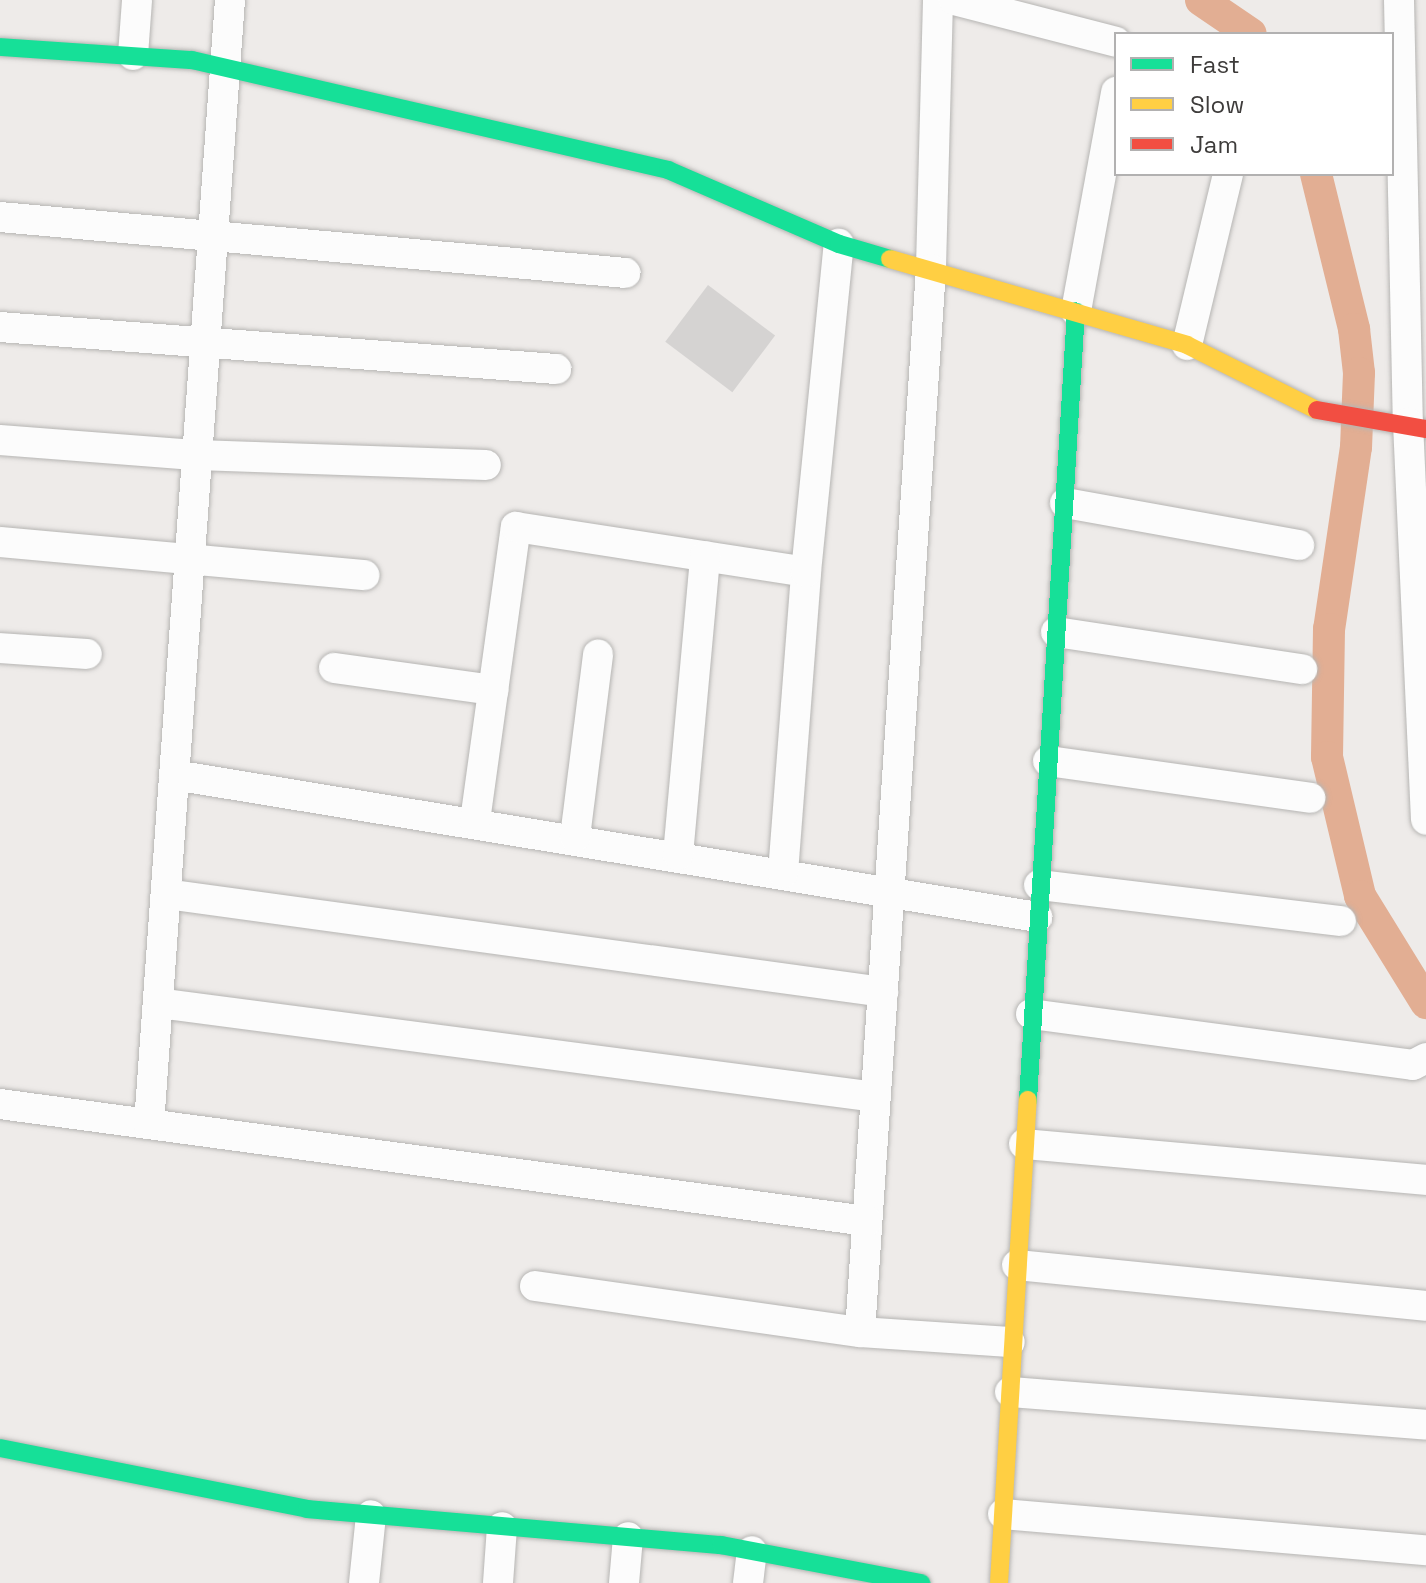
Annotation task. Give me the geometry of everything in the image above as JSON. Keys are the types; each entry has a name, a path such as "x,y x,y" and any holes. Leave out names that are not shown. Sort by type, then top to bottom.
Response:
{"street":[{"path":"133,55 137,0"},
{"path":"149,1124 230,0"},
{"path":"860,1332 931,269 938,0"},
{"path":"954,0 1114,41"},
{"path":"1399,0 1417,426 1426,820"},
{"path":"0,47 133,55 224,68 668,170 839,244 1187,345 1311,409 1417,426"},
{"path":"999,1583 1010,1342 1076,311 1114,103"},
{"path":"1187,345 1228,176"},
{"path":"0,217 212,232 626,273"},
{"path":"783,873 806,572 839,244"},
{"path":"0,327 204,346 556,369"},
{"path":"0,440 197,455 486,465"},
{"path":"1065,503 1299,545"},
{"path":"475,821 516,527 806,572"},
{"path":"0,542 189,562 365,575"},
{"path":"678,855 705,556"},
{"path":"1056,632 1302,669"},
{"path":"0,648 87,654"},
{"path":"575,837 598,654"},
{"path":"334,668 493,690"},
{"path":"1048,761 1310,798"},
{"path":"174,775 575,837 1037,917"},
{"path":"1039,885 1341,921"},
{"path":"166,894 883,992"},
{"path":"158,1003 875,1097"},
{"path":"1031,1014 1413,1065 1426,1058"},
{"path":"0,1104 867,1221"},
{"path":"1024,1144 1426,1180"},
{"path":"1017,1265 1426,1306"},
{"path":"535,1286 860,1332 1010,1342"},
{"path":"1010,1392 1426,1425"},
{"path":"0,1448 307,1509 752,1551 894,1581 921,1583"},
{"path":"1003,1514 1426,1550"},
{"path":"364,1583 371,1515"},
{"path":"498,1583 502,1527"},
{"path":"624,1583 628,1537"},
{"path":"748,1583 752,1551"}],"building":[{"path":"708,285 775,336 732,392 665,342"}],"waterway":[{"path":"1201,0 1248,32"},
{"path":"1316,176 1354,329 1359,373 1356,447 1329,629 1327,757 1360,896 1426,1003"}],"traffic: fast":[{"path":"0,47 192,60 668,170 839,244 890,259"},
{"path":"1028,1100 1076,311"},
{"path":"0,1448 307,1509 721,1545 921,1583"}],"traffic: slow":[{"path":"890,259 1187,345 1317,410"},
{"path":"999,1583 1028,1100"}],"traffic: jam":[{"path":"1317,410 1426,429"}]}
